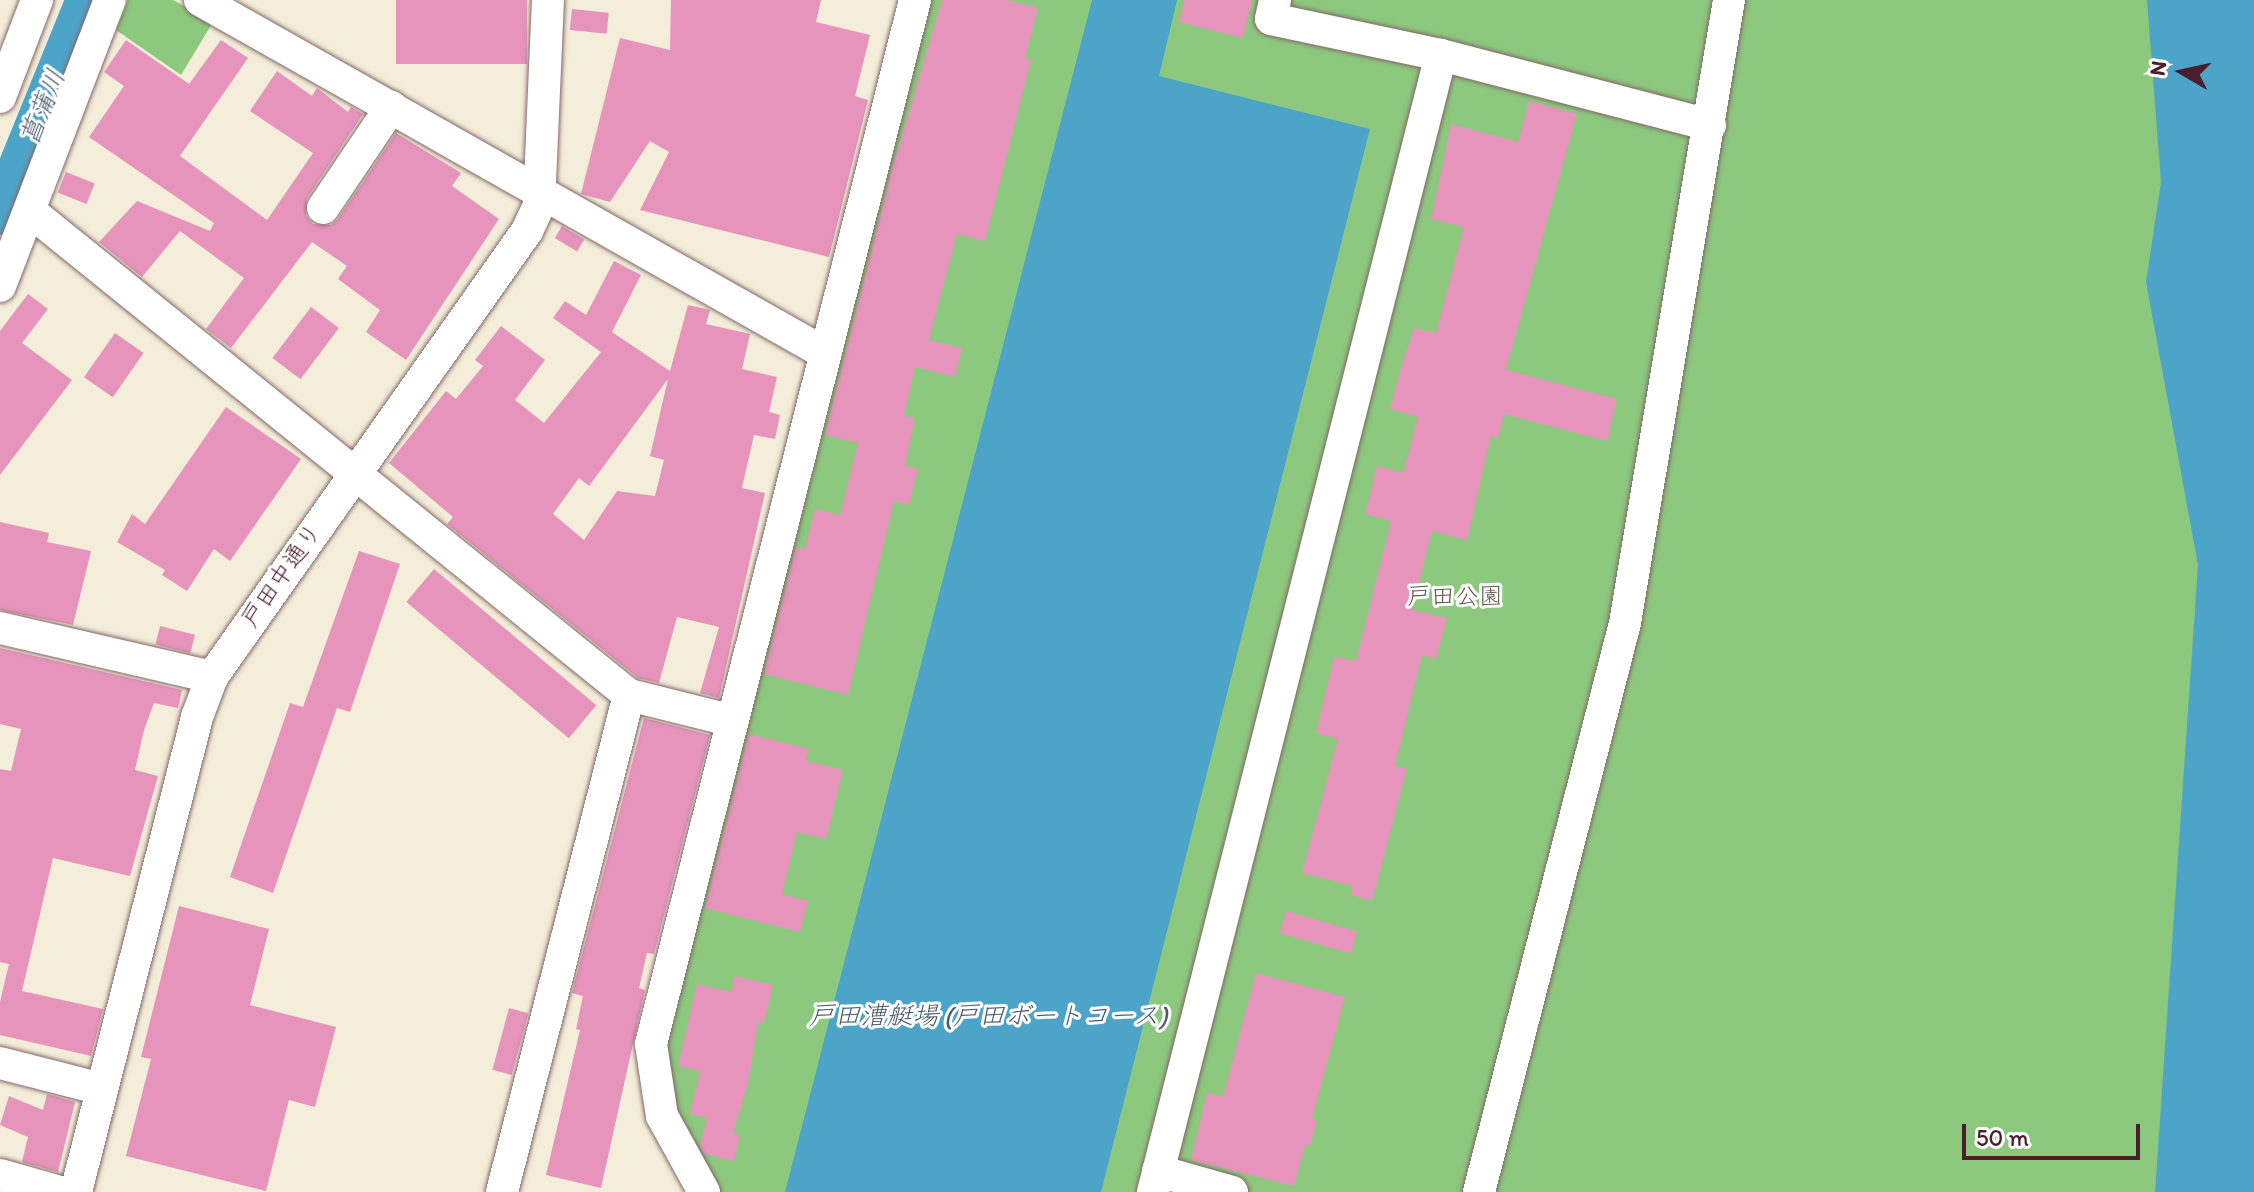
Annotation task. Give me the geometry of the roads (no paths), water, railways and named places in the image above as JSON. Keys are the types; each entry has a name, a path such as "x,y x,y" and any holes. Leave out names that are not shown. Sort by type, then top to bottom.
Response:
{"street":[{"path":"0,97 37,0"},
{"path":"0,286 110,0"},
{"path":"200,0 823,352"},
{"name":"戸田中通り","path":"76,1192 197,717 212,677 527,231 542,192 548,0"},
{"path":"704,1192 662,1116 651,1044 729,720 915,0"},
{"path":"1275,0 1271,19 1441,55 1710,125"},
{"path":"1479,1192 1625,623 1729,0"},
{"path":"1232,1192 1156,1182 1441,55"},
{"path":"323,208 391,107"},
{"path":"31,212 629,695 729,720"},
{"path":"0,628 212,677"},
{"path":"502,1192 629,695"},
{"path":"0,1063 102,1089"},
{"path":"0,1175 60,1192"}],"water":[{"name":"戸田漕艇場 (戸田ボートコース)","path":"1092,0 1177,0 1159,76 1370,129 1101,1192 785,1192"},
{"path":"2147,0 2254,0 2254,1192 2155,1192 2198,565 2146,282 2161,182"}],"waterway":[{"name":"菖蒲川","path":"0,214 87,0"}],"park label":[{"name":"戸田公園","path":"1455,596"}]}
